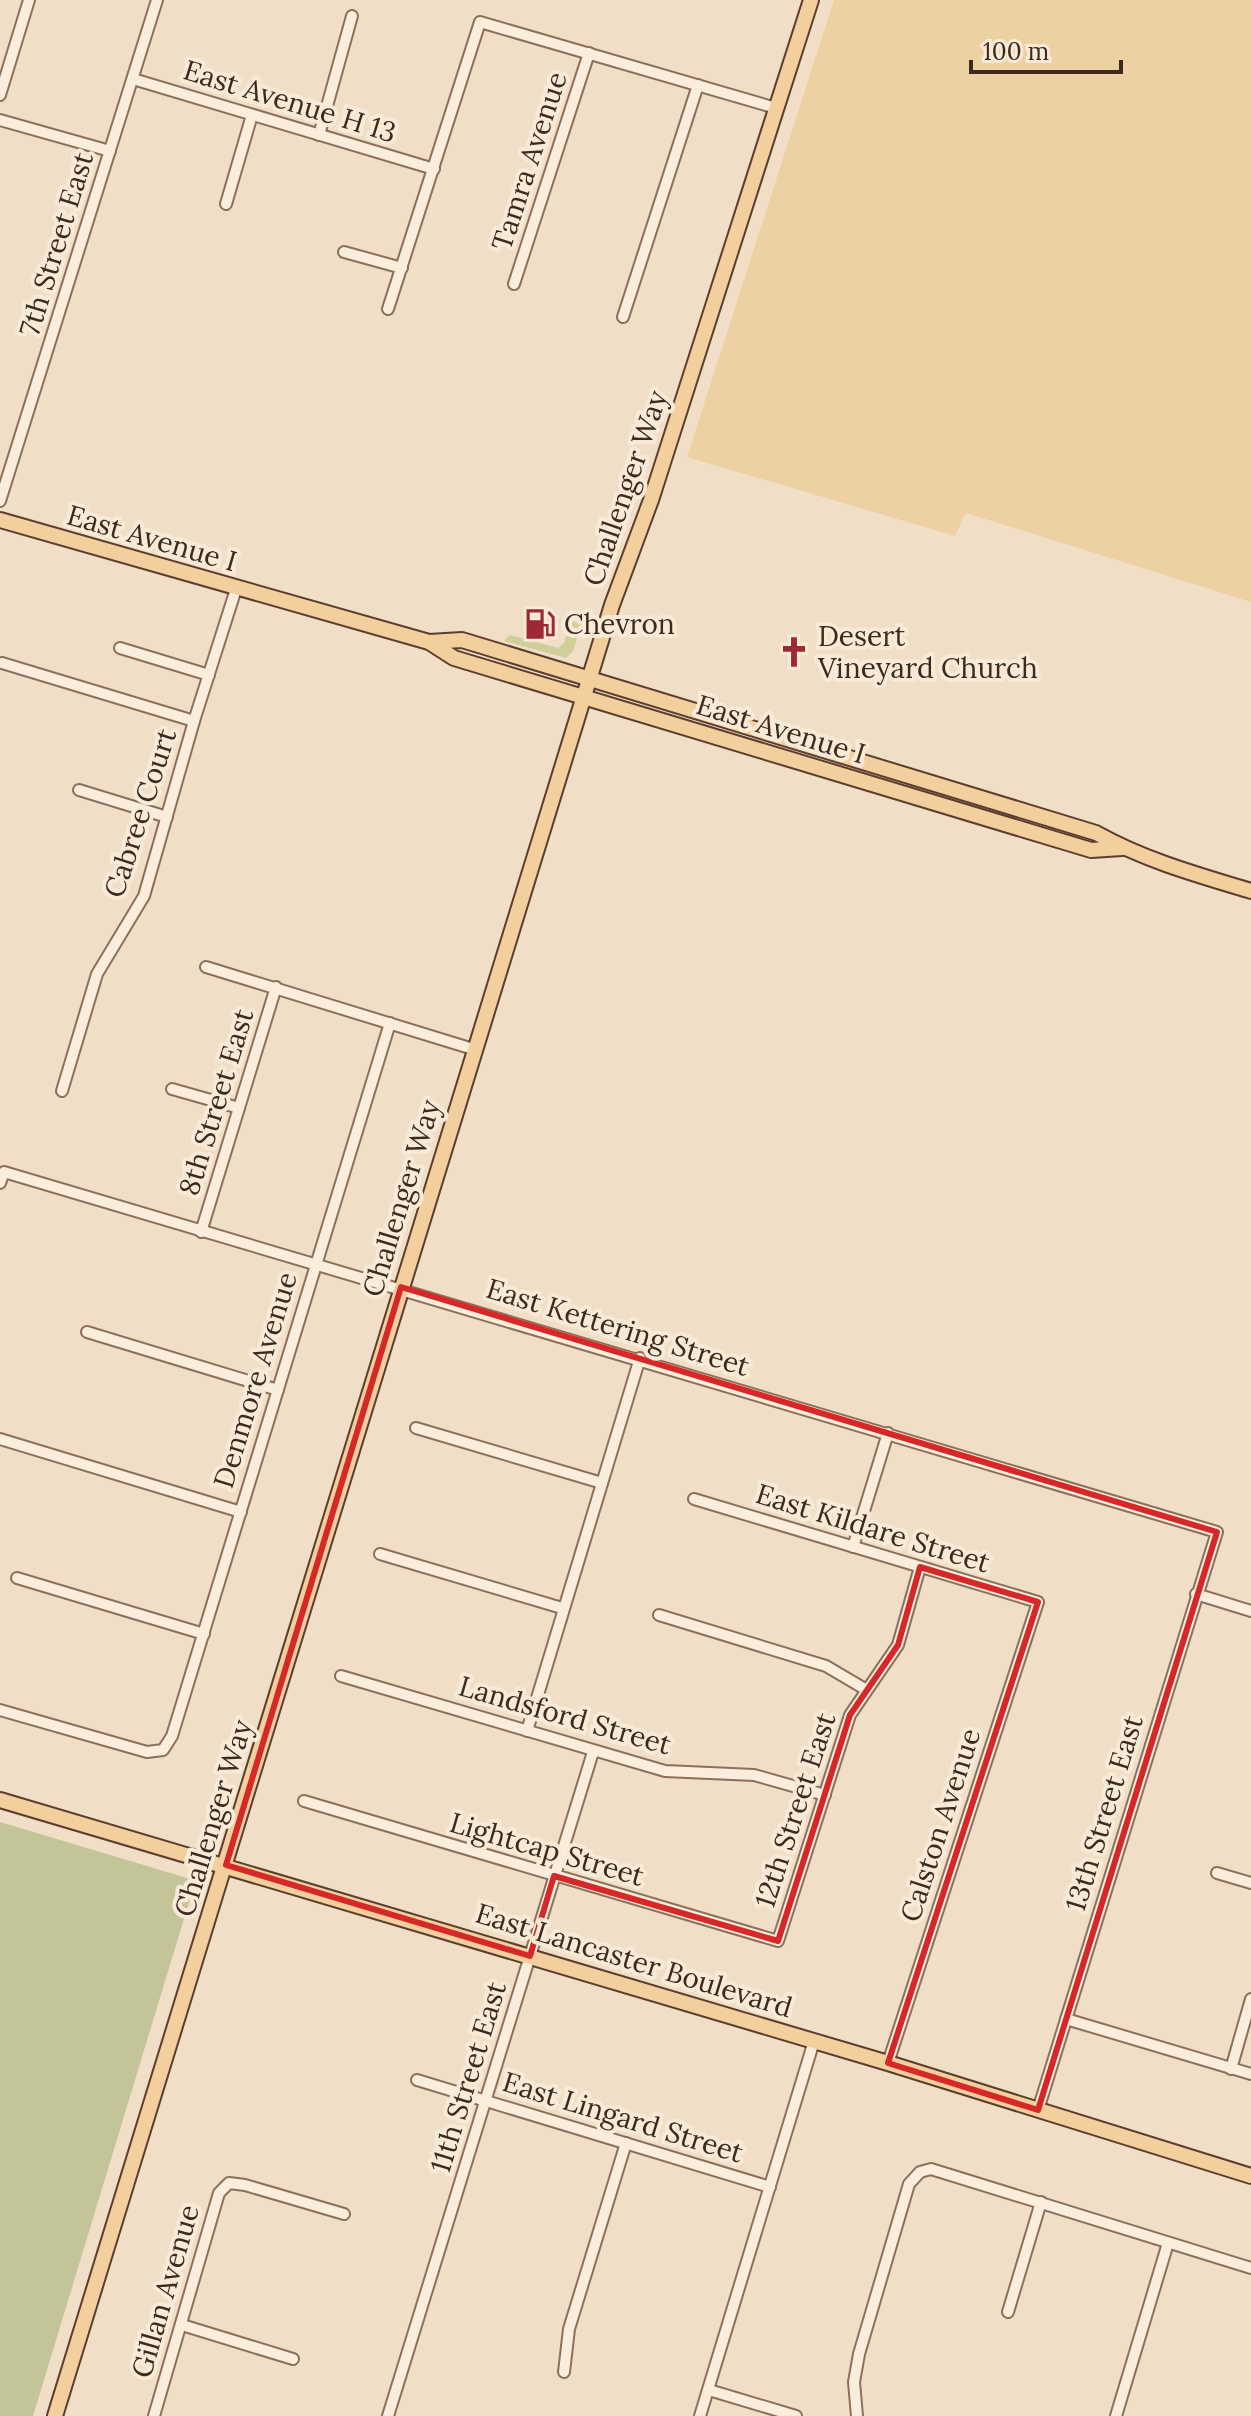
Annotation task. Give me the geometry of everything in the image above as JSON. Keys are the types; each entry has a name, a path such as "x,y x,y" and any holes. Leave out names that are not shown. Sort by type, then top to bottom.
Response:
{"main road":[{"name":"Challenger Way","path":"55,2416 226,1865 473,1049 811,0"},
{"name":"East Avenue I","path":"0,520 429,642 454,658 1091,850 1122,848"},
{"name":"East Avenue I","path":"429,642 462,640 1096,833 1122,848 1251,891"},
{"path":"909,796 914,778"},
{"name":"East Lancaster Boulevard","path":"0,1800 888,2063 1251,2176"}],"street":[{"path":"0,95 29,0"},
{"name":"7th Street East","path":"0,501 157,0"},
{"path":"319,135 352,16"},
{"path":"388,309 480,22 776,108"},
{"name":"Tamra Avenue","path":"514,284 589,53"},
{"name":"East Avenue H 13","path":"133,79 434,169"},
{"path":"623,317 698,85"},
{"path":"226,204 252,115"},
{"path":"0,120 110,151"},
{"path":"344,252 402,268"},
{"name":"Cabree Court","path":"62,1091 97,974 144,896 236,589"},
{"path":"120,648 209,675"},
{"path":"2,663 194,721"},
{"path":"79,790 167,817"},
{"path":"206,967 473,1049"},
{"name":"8th Street East","path":"201,1232 276,987"},
{"name":"Denmore Avenue","path":"0,1710 147,1752 163,1750 172,1736 390,1023"},
{"path":"172,1089 239,1108"},
{"name":"East Kettering Street","path":"2,1177 401,1287 1217,1532"},
{"path":"87,1332 278,1390"},
{"path":"527,1731 640,1358"},
{"path":"416,1428 602,1483"},
{"path":"853,1547 888,1433"},
{"path":"0,1439 241,1512"},
{"name":"East Kildare Street","path":"694,1499 1038,1602"},
{"name":"13th Street East","path":"1038,2110 1217,1532"},
{"path":"380,1554 562,1608"},
{"name":"12th Street East","path":"778,1941 850,1715 898,1645 920,1567"},
{"path":"17,1578 204,1634"},
{"path":"1196,1594 1251,1611"},
{"name":"Calston Avenue","path":"888,2063 1038,1602"},
{"path":"659,1615 826,1666 865,1689"},
{"name":"Landsford Street","path":"341,1676 665,1771 754,1775 825,1795"},
{"name":"11th Street East","path":"388,2416 593,1752"},
{"name":"Lightcap Street","path":"304,1801 778,1941"},
{"path":"1217,1873 1251,1883"},
{"path":"1231,2069 1251,1999"},
{"path":"1066,2019 1251,2074"},
{"path":"700,2416 814,2041"},
{"name":"East Lingard Street","path":"417,2080 770,2187"},
{"path":"564,2372 569,2329 626,2143"},
{"path":"857,2416 854,2382 859,2354 909,2184 920,2172 931,2169 1251,2268"},
{"name":"Gillan Avenue","path":"154,2416 219,2193 229,2183 344,2214"},
{"path":"1008,2312 1041,2202"},
{"path":"1116,2416 1168,2243"},
{"path":"182,2325 293,2359"},
{"path":"709,2390 796,2416"}],"highlighted area":[{"path":"401,1287 1217,1532 1038,2110 888,2063 1038,1602 920,1567 898,1645 850,1715 778,1941 554,1876 530,1956 226,1865"}],"green space":[{"path":"572,621 582,624 573,651 566,658 504,641 510,635 558,648 564,643"},
{"path":"0,1822 187,1878 193,1889 33,2416 0,2416"}],"sand":[{"path":"834,0 1251,0 1251,602 966,513 955,536 687,457"}],"place":[{"name":"Chevron","path":"540,624"},
{"name":"Desert Vineyard Church","path":"794,652"}]}
